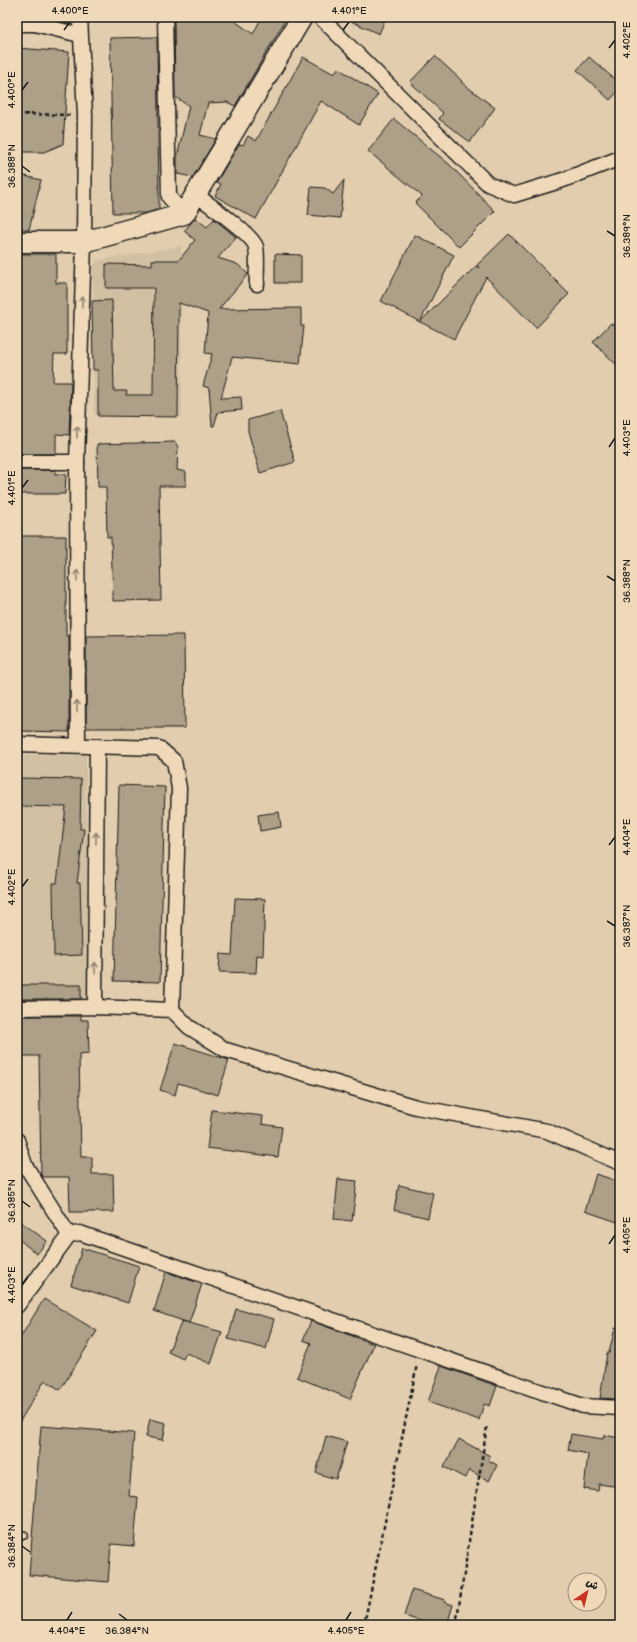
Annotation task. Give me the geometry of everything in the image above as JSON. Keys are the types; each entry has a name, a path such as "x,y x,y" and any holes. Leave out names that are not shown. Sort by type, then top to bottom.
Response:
{"main road":[{"path":"17,242 84,242 184,214 302,17"}],"street":[{"path":"17,24 53,17"},
{"path":"78,745 76,462 84,242 85,115 80,17"},
{"path":"164,17 169,197 184,214"},
{"path":"320,17 488,184 514,195 563,180 620,158"},
{"path":"34,20 80,35"},
{"path":"196,194 229,219 248,236 256,246 257,284"},
{"path":"17,462 76,462"},
{"path":"17,744 159,748 174,761 179,788 172,1010"},
{"path":"95,1007 97,746"},
{"path":"17,1008 95,1007 172,1010 189,1027 226,1050 416,1107 547,1131 620,1163"},
{"path":"17,1140 25,1165 69,1235"},
{"path":"17,1306 69,1235 80,1233 583,1406 620,1408"}],"path":[{"path":"17,114 85,115"},
{"path":"364,1625 419,1350"},
{"path":"456,1625 487,1426"}],"shaded area":[{"path":"181,246 182,417 94,415 93,265 99,260"},
{"path":"86,754 88,1000 17,1002 17,755"}],"building":[{"path":"174,17 229,17 253,34 262,17 287,17 235,106 227,102 208,103 200,135 216,139 193,177 177,174 177,157 189,106 175,97"},
{"path":"342,17 386,17 379,34"},
{"path":"157,37 159,209 147,213 113,213 110,38"},
{"path":"17,48 69,52 63,144 44,152 17,152"},
{"path":"435,56 462,81 461,82 495,108 470,142 439,119 443,113 410,82"},
{"path":"303,57 334,74 338,68 378,94 359,125 321,101 256,219 215,196 221,184 216,183 239,144 243,145 248,136 256,141"},
{"path":"589,57 620,84 620,89 610,100 577,70"},
{"path":"394,119 449,164 495,211 459,247 415,203 422,196 368,151"},
{"path":"17,174 41,180 29,230 17,228"},
{"path":"344,180 340,218 308,215 311,187 325,188 333,194"},
{"path":"195,218 207,227 214,219 236,237 218,258 237,264 248,274 219,309 301,308 301,326 304,326 300,364 232,357 221,398 241,397 242,410 218,412 214,426 212,426 209,388 203,386 212,354 205,353 208,313 179,303 178,417 98,416 98,370 93,370 92,301 112,300 114,391 127,391 126,395 153,395 154,288 106,288 106,264 152,265 152,260 179,260 195,240 184,231"},
{"path":"509,234 569,294 536,328 486,277 454,339 420,322 476,266 479,268 477,265"},
{"path":"415,235 454,255 420,322 381,301"},
{"path":"17,254 56,254 56,283 67,283 67,354 54,354 53,382 71,382 69,435 56,434 56,454 17,454"},
{"path":"275,254 301,255 301,283 275,283"},
{"path":"611,323 620,331 620,368 593,342"},
{"path":"280,411 295,462 260,473 248,431 248,420"},
{"path":"175,442 178,447 177,470 186,472 186,486 159,486 161,600 113,601 111,537 107,537 106,487 98,487 97,444"},
{"path":"17,470 56,470 55,474 66,474 65,494 17,494"},
{"path":"17,536 66,536 66,636 69,636 69,732 17,731"},
{"path":"184,635 185,728 86,728 86,636"},
{"path":"17,778 81,779 80,829 84,829 77,883 80,883 82,955 54,956 53,883 57,883 66,807 17,806"},
{"path":"119,785 165,787 160,982 114,981"},
{"path":"279,812 281,827 260,831 258,815"},
{"path":"235,898 265,899 263,956 257,955 256,973 219,972 220,954 232,955"},
{"path":"19,985 81,985 81,999 19,999"},
{"path":"19,1016 81,1016 81,1020 88,1020 89,1053 79,1054 81,1157 92,1157 92,1174 113,1174 114,1212 70,1212 69,1177 43,1177 41,1175 39,1056 17,1056 17,1021 20,1021"},
{"path":"175,1043 229,1060 218,1095 178,1083 175,1095 160,1090"},
{"path":"212,1110 263,1116 262,1124 282,1127 278,1157 207,1148"},
{"path":"596,1174 620,1182 620,1223 585,1211"},
{"path":"338,1179 357,1181 352,1221 334,1219"},
{"path":"399,1185 433,1193 428,1218 394,1210"},
{"path":"17,1219 47,1241 37,1254 17,1238"},
{"path":"82,1248 139,1266 128,1303 71,1285"},
{"path":"166,1272 202,1284 189,1323 154,1311"},
{"path":"44,1299 97,1331 60,1390 45,1380 17,1426 17,1343"},
{"path":"236,1309 274,1319 266,1349 228,1339"},
{"path":"182,1321 222,1332 211,1364 186,1353 183,1359 168,1352"},
{"path":"311,1321 374,1344 350,1399 297,1377 311,1343 303,1340"},
{"path":"615,1328 620,1328 620,1370 616,1399 600,1398 607,1353 609,1353"},
{"path":"441,1366 497,1386 490,1406 484,1404 479,1420 428,1402"},
{"path":"150,1419 166,1423 163,1440 146,1437"},
{"path":"41,1426 134,1433 129,1496 138,1497 134,1546 111,1544 108,1582 29,1575"},
{"path":"571,1434 603,1439 604,1435 620,1438 620,1487 599,1484 598,1491 584,1489 588,1454 568,1450"},
{"path":"326,1436 347,1442 336,1479 316,1473"},
{"path":"459,1439 490,1456 488,1460 497,1465 489,1481 469,1470 465,1478 444,1467"},
{"path":"412,1590 445,1600 444,1602 453,1605 447,1625 433,1625 404,1616"}]}
